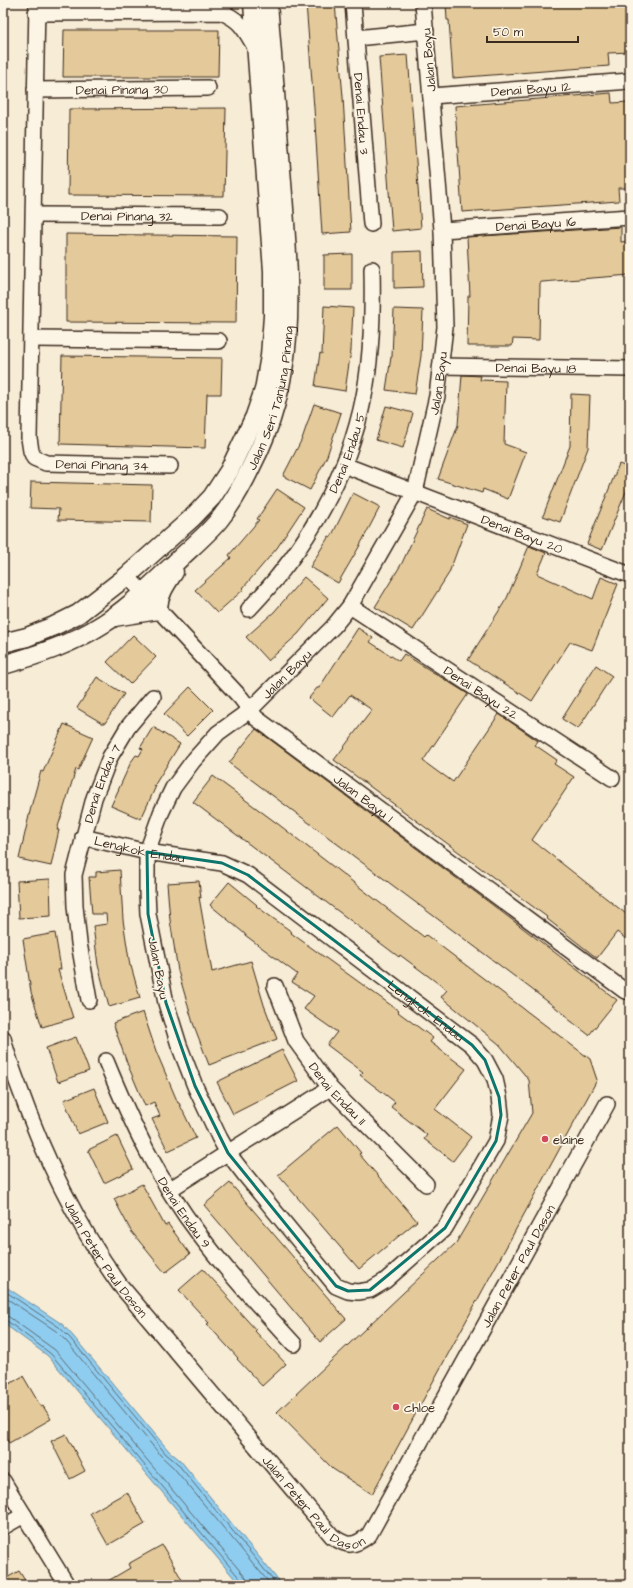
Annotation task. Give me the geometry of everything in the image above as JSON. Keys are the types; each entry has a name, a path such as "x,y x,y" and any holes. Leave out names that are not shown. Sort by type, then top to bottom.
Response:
{"main road":[{"name":"Jalan Seri Tanjung Pinang","path":"3,643 27,637 78,614 127,576 192,518 212,497 229,471 244,443 255,416 264,390 270,356 273,316 273,271 255,47 253,3"},
{"name":"Jalan Seri Tanjung Pinang","path":"3,665 59,646 83,635 113,617 143,593 219,521 240,490 264,442 282,383 288,323 288,270 268,3"},
{"path":"113,617 158,610 158,603 162,591 184,554"}],"street":[{"name":"Denai Endau 3","path":"353,3 371,224"},
{"name":"Jalan Bayu","path":"336,1286 244,1175 228,1153 195,1086 179,1045 166,1003 148,914 147,852 161,813 177,783 193,761 218,733 250,710 332,627 350,606 415,492 437,396 445,327 442,230 424,3"},
{"path":"219,341 32,339 37,8 227,8 232,16 239,21 255,47"},
{"path":"356,38 426,30"},
{"name":"Denai Bayu 12","path":"431,96 630,81"},
{"name":"Denai Pinang 30","path":"35,90 208,88"},
{"name":"Denai Pinang 32","path":"34,215 220,216"},
{"name":"Denai Bayu 16","path":"442,230 630,217"},
{"name":"Denai Endau 5","path":"248,609 271,586 301,546 325,506 344,465 364,396 371,340 373,299 372,269"},
{"name":"Denai Pinang 34","path":"32,339 29,438 31,451 34,458 46,462 170,466"},
{"name":"Denai Bayu 18","path":"441,366 630,369"},
{"name":"Denai Bayu 20","path":"344,465 630,575"},
{"name":"Jalan Bayu 1","path":"127,576 241,698 256,718 625,991"},
{"name":"Denai Bayu 22","path":"350,606 612,778"},
{"name":"Denai Endau 7","path":"89,1000 79,943 74,875 94,798 110,758 128,727 153,697"},
{"name":"Lengkok Endau","path":"83,836 147,852 222,863 248,875 472,1045 485,1060 495,1079 499,1097 501,1115 496,1141 445,1228 385,1281 370,1290 358,1292 348,1291 336,1286"},
{"name":"Denai Endau 11","path":"275,986 296,1041 330,1088 426,1184"},
{"name":"Jalan Peter Paul Dason","path":"3,1038 28,1112 51,1165 102,1259 120,1285 332,1536 349,1545 360,1542 369,1535 607,1104"},
{"name":"Denai Endau 9","path":"106,1061 132,1123 169,1190 198,1233 230,1274 294,1344"},
{"path":"169,1190 330,1088"},
{"path":"3,1481 67,1585"},
{"path":"3,1527 24,1515"}],"highlighted area":[{"path":"147,852 222,863 248,875 472,1045 485,1060 499,1097 501,1115 496,1141 445,1228 370,1290 348,1291 336,1286 228,1153 195,1086 166,1003 148,914"}],"water":[{"path":"3,1285 62,1324 169,1451 180,1460 282,1585 240,1585 48,1356 3,1323"}],"building":[{"path":"306,3 335,3 343,97 351,232 322,234"},
{"path":"446,3 630,3 630,52 608,53 609,66 453,78 449,20 447,20"},
{"path":"64,30 219,30 218,77 63,77"},
{"path":"408,55 421,228 392,231 379,57"},
{"path":"611,93 612,103 630,102 630,188 618,188 619,201 462,212 455,106"},
{"path":"226,108 224,196 68,195 69,109"},
{"path":"621,227 621,242 630,241 630,275 542,282 540,283 539,340 513,339 512,346 467,346 468,296 470,296 467,237"},
{"path":"66,234 237,236 236,323 66,322"},
{"path":"422,251 423,287 394,288 394,252"},
{"path":"352,254 352,290 324,290 324,255"},
{"path":"324,306 353,308 351,350 345,391 315,386 320,353 322,354"},
{"path":"394,309 423,310 421,356 415,394 386,390 392,357"},
{"path":"62,356 222,358 221,394 207,394 205,448 60,444"},
{"path":"462,375 481,376 480,380 506,381 504,444 526,452 508,499 483,489 482,493 438,479 458,425"},
{"path":"571,394 590,395 588,448 560,522 543,516 570,446"},
{"path":"314,404 341,413 327,456 310,490 283,476 302,439"},
{"path":"386,406 413,413 403,448 376,440"},
{"path":"619,464 630,468 630,482 602,550 587,544"},
{"path":"31,482 152,485 151,522 58,520 59,509 30,508"},
{"path":"277,489 304,507 277,548 243,588 244,589 217,613 195,590 231,558 229,555 259,520 257,519"},
{"path":"353,493 380,507 338,583 310,567 329,536 331,537"},
{"path":"427,509 450,519 450,517 467,524 449,573 413,630 375,607 402,563"},
{"path":"529,546 546,553 537,574 593,599 601,577 618,584 592,650 570,642 532,701 468,660 507,598"},
{"path":"304,577 328,598 298,634 268,661 246,637 274,612"},
{"path":"358,628 373,638 370,642 399,661 404,654 468,694 423,761 442,775 453,782 499,714 538,741 535,745 557,760 554,764 574,777 532,840 630,917 630,933 626,939 617,932 597,958 546,918 547,917 334,760 372,710 350,695 333,717 309,698 317,688 319,688"},
{"path":"133,635 156,657 130,684 107,662"},
{"path":"596,665 612,676 578,729 562,719"},
{"path":"97,677 124,694 105,723 102,723 77,708"},
{"path":"190,687 213,710 187,736 164,714"},
{"path":"64,724 93,737 78,770 76,769 57,830 59,830 51,866 19,859 41,771 43,772"},
{"path":"153,727 180,744 154,786 156,786 141,819 111,806 131,762 136,755 139,756 143,749 140,748"},
{"path":"256,729 490,903 617,1000 589,1035 526,985 229,763"},
{"path":"213,776 278,824 424,937 426,935 590,1059 597,1080 372,1494 333,1469 277,1412 456,1243 532,1113 529,1080 499,1044 441,997 447,990 400,955 399,957 193,802"},
{"path":"120,870 123,920 130,966 140,998 109,1007 98,965 93,926 107,924 106,914 92,914 89,877 96,877 96,872"},
{"path":"50,879 51,916 19,918 17,881"},
{"path":"199,881 201,898 199,897 212,972 251,961 264,1005 277,1039 209,1065 193,1023 178,971 170,920 167,883"},
{"path":"229,882 257,905 256,906 292,932 291,933 399,1011 398,1012 433,1038 430,1042 466,1069 435,1109 471,1137 453,1161 424,1139 427,1135 391,1107 395,1102 360,1075 363,1072 327,1045 337,1032 304,1009 314,996 292,982 297,974 245,935 210,905"},
{"path":"55,933 61,969 58,970 73,1018 42,1027 31,992 23,939"},
{"path":"143,1012 156,1051 178,1103 196,1138 168,1151 152,1119 160,1116 154,1102 145,1106 127,1063 113,1023"},
{"path":"76,1037 89,1071 58,1082 46,1048"},
{"path":"282,1050 298,1081 233,1114 217,1082"},
{"path":"94,1088 108,1122 78,1134 64,1100"},
{"path":"338,1125 361,1153 359,1154 417,1221 359,1269 278,1175"},
{"path":"117,1136 133,1169 104,1183 88,1150"},
{"path":"230,1183 346,1319 320,1342 204,1205"},
{"path":"142,1184 165,1226 168,1224 190,1254 165,1273 131,1231 114,1199"},
{"path":"203,1269 228,1296 226,1297 256,1330 255,1331 286,1364 262,1386 237,1359 238,1358 207,1324 209,1323 179,1290"},
{"path":"23,1376 41,1407 43,1406 51,1419 9,1443 3,1433 3,1388"},
{"path":"66,1434 85,1471 70,1479 51,1441"},
{"path":"127,1492 145,1524 108,1545 90,1513"},
{"path":"162,1545 185,1585 101,1585 130,1568 128,1564"},
{"path":"19,1571 28,1585 3,1585 3,1580"}],"place":[{"name":"elaine","path":"545,1139"},
{"name":"chloe","path":"396,1407"}]}
